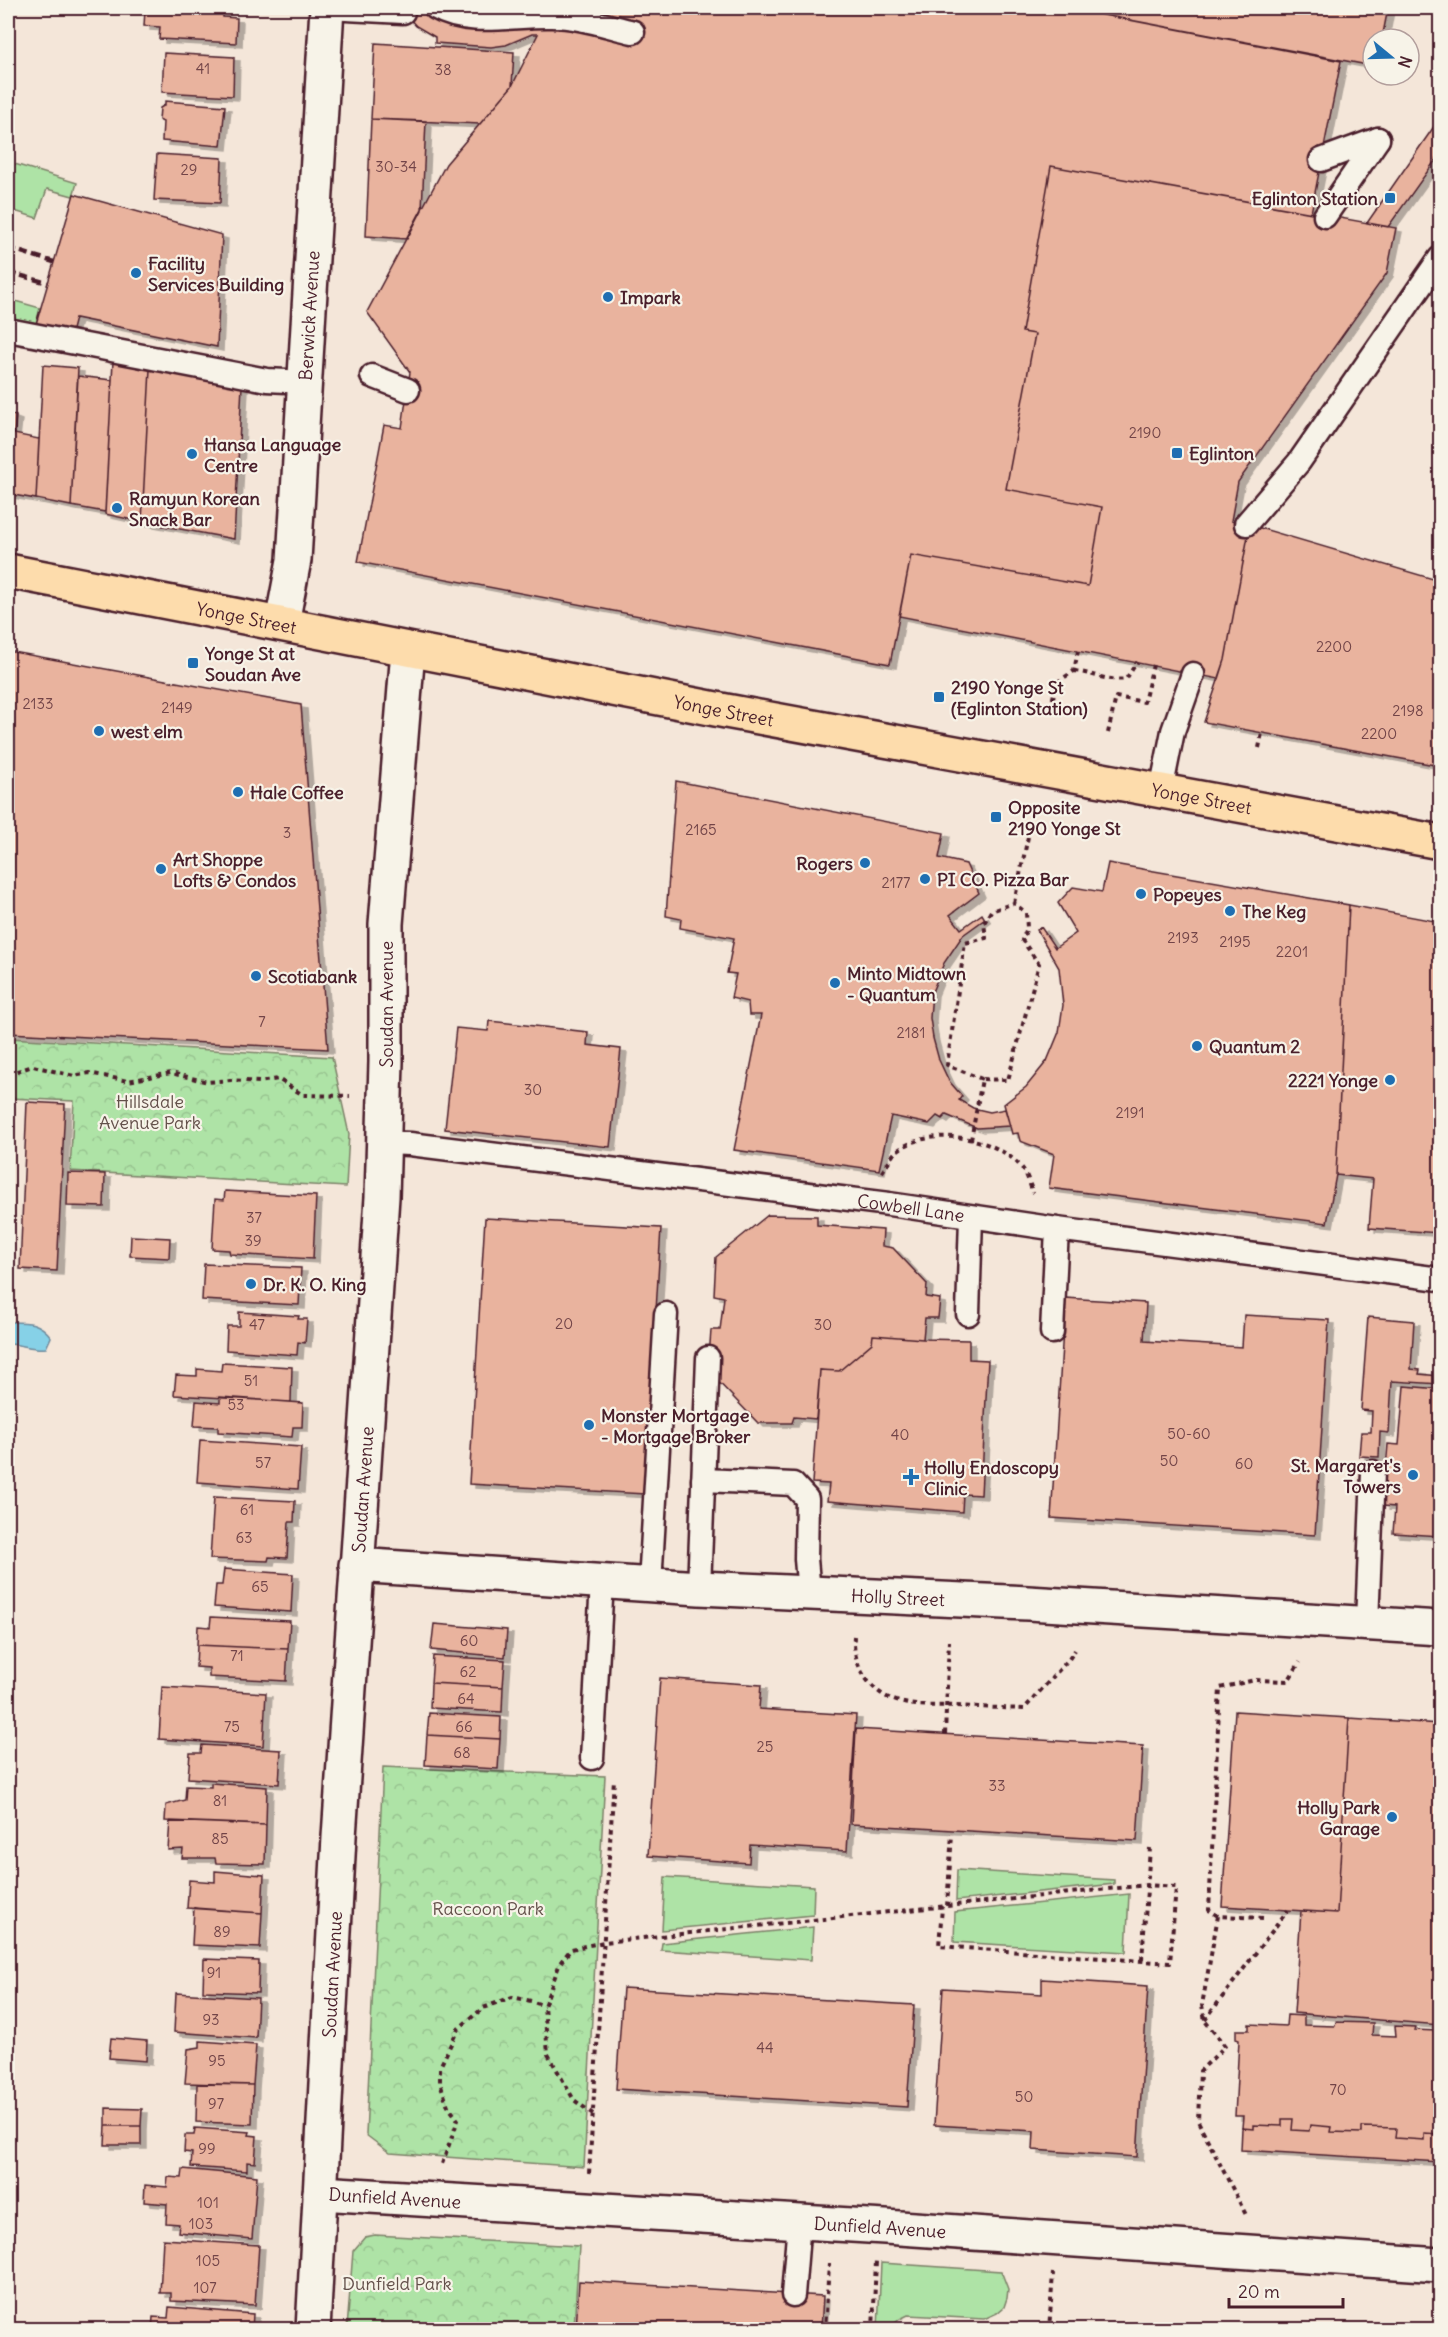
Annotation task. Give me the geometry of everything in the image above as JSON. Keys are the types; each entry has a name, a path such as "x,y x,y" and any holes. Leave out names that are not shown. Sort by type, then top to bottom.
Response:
{"main road":[{"name":"Yonge Street","path":"8,571 282,623 408,650 1440,842"}],"street":[{"name":"Berwick Avenue","path":"282,623 294,560 327,8"},
{"name":"Soudan Avenue","path":"313,2330 356,1565 382,1197 386,1062 386,924 408,650"},
{"name":"Holly Street","path":"356,1565 699,1588 1440,1628"},
{"name":"Dunfield Avenue","path":"320,2193 1440,2265"}],"lane":[{"path":"327,8 403,12"},
{"path":"436,8 447,14 486,19 505,12 553,16 633,32"},
{"path":"1321,160 1378,139 1325,216"},
{"path":"1246,524 1299,462 1440,258"},
{"path":"8,330 267,380 305,382"},
{"path":"372,376 408,390"},
{"path":"1161,791 1173,731 1193,674"},
{"name":"Cowbell Lane","path":"383,1143 410,1144 866,1202 1440,1279"},
{"path":"968,1314 970,1217"},
{"path":"1052,1332 1057,1229"},
{"path":"650,1584 666,1314"},
{"path":"699,1588 708,1358"},
{"path":"1367,1623 1373,1472"},
{"path":"703,1480 792,1484 807,1499 806,1559 809,1593"},
{"path":"592,1758 602,1582"},
{"path":"793,2295 799,2222"}],"path":[{"path":"1074,671 1078,651"},
{"path":"1051,708 1056,683 1074,671 1114,681 1126,679 1137,662"},
{"path":"1108,733 1116,697 1144,702 1153,665"},
{"path":"1259,748 1262,733"},
{"path":"1014,903 1029,832"},
{"path":"1014,903 1026,913 1028,928 1022,940 1039,964 1008,1080 982,1079 947,1065 965,943 986,938 984,923 991,911 1014,903"},
{"path":"8,1070 14,1072 33,1066 74,1076 89,1073 128,1081 171,1073 207,1082 231,1080 259,1082 278,1079 303,1095 353,1096"},
{"path":"971,1140 982,1079"},
{"path":"866,1202 897,1150 922,1140 944,1135 998,1148 1023,1168 1034,1196 1057,1229"},
{"path":"854,1636 857,1662 867,1681 883,1695 904,1703 1023,1709 1075,1650"},
{"path":"945,1734 949,1641"},
{"path":"1263,1918 1218,1916 1209,1910 1220,1688 1256,1680 1288,1681 1300,1662"},
{"path":"589,2175 614,1776"},
{"path":"593,2114 574,2100 548,2054 544,2006 560,1963 571,1949 604,1941 944,1906 1148,1885 1176,1887 1170,1963 939,1946 944,1906 952,1834"},
{"path":"1142,1961 1150,1848"},
{"path":"1205,2021 1288,1910"},
{"path":"1218,1916 1202,2005 1205,2021 1225,2046 1200,2071 1197,2121 1246,2216"},
{"path":"442,2165 458,2120 448,2106 440,2083 440,2067 458,2029 483,2008 512,1997 544,2006"},
{"path":"825,2330 830,2256"},
{"path":"873,2330 876,2258"},
{"path":"1049,2330 1053,2271"}],"green space":[{"path":"8,162 77,183 73,196 47,189 37,218 8,209"},
{"path":"8,299 40,308 36,324 8,318"},
{"name":"Hillsdale Avenue Park","path":"8,1038 332,1057 349,1134 346,1187 70,1171 74,1101 8,1098"},
{"name":"Raccoon Park","path":"383,1767 605,1776 584,2167 390,2153 366,2135"},
{"path":"957,1870 1114,1880 1114,1884 956,1901"},
{"path":"665,1877 814,1886 813,1915 662,1930"},
{"path":"1129,1894 1126,1952 954,1942 955,1912"},
{"path":"813,1927 811,1960 661,1950 662,1943"},
{"name":"Dunfield Park","path":"375,2235 579,2246 574,2329 347,2329 353,2251 365,2237"},
{"path":"881,2263 1001,2271 1008,2289 1007,2298 1004,2307 984,2319 908,2315 888,2329 878,2329"}],"water":[{"path":"8,1322 27,1323 42,1328 51,1337 46,1348 8,1344"}],"building":[{"path":"161,8 223,8 223,17 237,18 236,43 159,39 160,27 144,26 145,10 160,11"},
{"path":"400,8 1067,8 1341,61 1311,213 1051,166 1022,332 1035,334 1006,489 1102,507 1088,586 911,555 890,664 358,562 384,425 402,428 410,372 367,312 446,164 512,86 538,34 532,34 506,45 491,47 435,43 435,37 416,26"},
{"path":"1067,8 1388,8 1384,27 1361,27 1361,64"},
{"path":"375,43 514,52 512,86 480,124 371,119"},
{"path":"164,53 234,57 233,96 162,92"},
{"path":"165,101 225,106 221,146 162,141 163,122 159,120 160,108 165,105"},
{"path":"1440,118 1440,154 1388,227 1367,223"},
{"path":"371,119 426,121 422,210 407,239 366,236"},
{"path":"157,154 222,158 220,203 154,200"},
{"path":"1051,166 1396,228 1387,273 1238,482 1231,521 1250,525 1225,660 1219,679 899,616 911,555 1088,586 1102,507 1006,489 1035,334 1022,332"},
{"name":"Facility Services Building","path":"74,194 222,235 217,347 75,318 72,330 36,324"},
{"path":"113,361 150,369 142,522 105,514"},
{"path":"43,365 78,368 71,506 36,499"},
{"name":"Hansa Language Centre","path":"150,369 242,386 234,539 142,522"},
{"path":"78,376 112,380 105,512 71,506"},
{"path":"8,413 16,416 14,434 39,439 36,499 8,494"},
{"path":"1250,525 1440,581 1440,766 1204,722 1225,660"},
{"name":"Art Shoppe Lofts & Condos","path":"8,651 301,705 328,1049 8,1033"},
{"name":"Minto Midtown - Quantum","path":"676,781 944,833 939,858 966,864 979,893 950,915 961,929 982,914 985,919 963,935 944,963 932,992 930,1018 933,1038 939,1060 949,1081 962,1096 959,1100 973,1108 990,1112 1005,1109 1010,1126 977,1128 946,1115 942,1119 937,1116 929,1124 891,1116 879,1170 734,1150 761,1015 749,1015 748,1002 731,998 736,974 727,973 734,938 680,928 681,919 666,916"},
{"name":"Quantum 2","path":"1108,863 1349,905 1336,1175 1327,1223 1049,1188 1054,1154 1020,1141 1018,1133 1012,1134 1004,1104 1026,1087 1047,1061 1059,1032 1063,1005 1059,968 1037,930 1041,927 1055,948 1076,933 1058,903 1073,887 1102,892"},
{"name":"2221 Yonge","path":"1349,905 1440,922 1440,1233 1369,1228 1373,1179 1336,1175"},
{"path":"489,1021 588,1032 587,1045 621,1049 610,1147 445,1129 456,1028 488,1031"},
{"path":"27,1102 65,1104 57,1271 20,1269"},
{"path":"68,1173 105,1174 104,1207 67,1206"},
{"path":"225,1191 316,1196 313,1259 230,1254 229,1250 212,1249 215,1199 224,1200"},
{"path":"768,1215 817,1216 817,1225 883,1230 882,1246 893,1248 927,1284 926,1297 940,1299 938,1318 925,1318 923,1339 873,1335 872,1343 839,1371 820,1370 816,1419 794,1417 792,1423 758,1423 708,1371 711,1330 720,1330 724,1297 714,1295 716,1257"},
{"path":"485,1218 661,1228 645,1494 469,1484"},
{"path":"131,1236 170,1238 169,1258 130,1256"},
{"name":"Dr. K. O. King","path":"204,1264 301,1268 299,1305 202,1300"},
{"path":"1065,1298 1146,1303 1144,1341 1242,1347 1244,1315 1329,1320 1315,1535 1051,1518"},
{"path":"239,1312 299,1316 298,1319 307,1319 305,1343 298,1342 297,1355 226,1350 227,1326 239,1326"},
{"path":"1368,1317 1414,1321 1411,1369 1420,1370 1419,1374 1440,1376 1440,1384 1392,1381 1389,1433 1380,1432 1379,1457 1359,1456 1361,1432 1371,1432 1372,1411 1361,1410"},
{"path":"873,1335 969,1340 969,1359 988,1360 981,1495 963,1494 962,1512 827,1501 829,1484 812,1483 820,1370 839,1371 872,1343"},
{"path":"222,1363 292,1367 291,1402 174,1395 176,1375 197,1376 197,1369 221,1371"},
{"name":"St. Margaret's Towers","path":"1404,1386 1440,1389 1440,1536 1393,1533 1395,1507 1383,1506 1388,1444 1399,1445"},
{"path":"220,1397 303,1403 302,1427 293,1427 292,1437 218,1432 218,1427 194,1426 196,1401 220,1403"},
{"path":"200,1440 301,1447 298,1489 197,1482"},
{"path":"214,1497 295,1501 294,1522 289,1522 287,1558 269,1557 268,1561 210,1559"},
{"path":"224,1569 293,1574 291,1612 214,1607 216,1585 222,1585"},
{"path":"211,1617 290,1621 288,1649 197,1645 198,1626 210,1627"},
{"path":"434,1624 507,1630 505,1657 431,1650"},
{"path":"197,1645 288,1649 286,1681 209,1677 209,1668 196,1667"},
{"path":"433,1656 505,1660 503,1687 431,1683"},
{"path":"660,1678 761,1685 759,1709 856,1715 847,1851 750,1845 749,1863 648,1856"},
{"path":"431,1683 503,1687 502,1712 430,1708"},
{"path":"162,1687 266,1693 263,1746 159,1739"},
{"path":"1235,1711 1349,1718 1337,1913 1222,1906"},
{"path":"429,1713 501,1717 500,1739 427,1735"},
{"name":"Holly Park Garage","path":"1349,1718 1440,1724 1440,2025 1294,2013 1301,1911 1337,1913"},
{"path":"856,1729 1143,1746 1137,1841 851,1824"},
{"path":"427,1735 500,1739 498,1769 425,1765"},
{"path":"202,1745 281,1750 279,1784 188,1778 190,1753 201,1753"},
{"path":"211,1783 267,1787 266,1825 165,1821 166,1805 185,1800 186,1786 211,1787"},
{"path":"170,1821 266,1825 265,1864 216,1863 215,1858 182,1858 183,1849 168,1850"},
{"path":"215,1871 264,1875 262,1913 187,1908 189,1880 215,1882"},
{"path":"194,1908 262,1913 260,1948 192,1945"},
{"path":"204,1959 259,1961 258,1993 203,1991"},
{"path":"1042,1979 1148,1986 1137,2157 1033,2150 1034,2131 934,2125 943,1988 1042,1994"},
{"path":"623,1988 914,2005 907,2107 616,2089"},
{"path":"176,1993 258,1998 256,2038 174,2032"},
{"path":"1287,2015 1304,2016 1304,2025 1335,2026 1336,2022 1373,2023 1372,2035 1396,2036 1395,2026 1436,2031 1436,2027 1440,2027 1440,2134 1424,2133 1424,2140 1395,2138 1396,2128 1362,2127 1362,2133 1331,2132 1332,2127 1310,2125 1309,2131 1292,2130 1293,2119 1282,2119 1282,2126 1254,2125 1254,2129 1242,2128 1243,2116 1235,2116 1239,2040 1236,2039 1236,2030 1249,2030 1249,2024 1286,2026"},
{"path":"111,2038 147,2041 146,2061 109,2058"},
{"path":"200,2041 256,2045 253,2085 185,2083 188,2049 200,2047"},
{"path":"197,2084 253,2085 252,2124 196,2122"},
{"path":"106,2108 142,2109 141,2126 106,2126"},
{"path":"1282,2119 1293,2119 1292,2130 1309,2131 1310,2125 1332,2127 1331,2132 1362,2133 1362,2127 1396,2128 1395,2138 1424,2140 1424,2133 1440,2134 1440,2162 1241,2150 1242,2128 1254,2129 1254,2125 1282,2126"},
{"path":"106,2126 141,2126 141,2145 105,2145"},
{"path":"195,2128 250,2132 249,2135 257,2136 255,2163 247,2162 247,2171 191,2167 192,2153 184,2152 185,2135 194,2135"},
{"path":"183,2169 257,2176 252,2239 178,2232 179,2224 166,2223 167,2204 144,2202 145,2185 167,2187 168,2177 182,2178"},
{"path":"163,2239 259,2245 255,2305 171,2301 171,2293 160,2293"},
{"path":"579,2281 823,2296 821,2330 576,2330"},
{"path":"169,2307 253,2314 252,2330 152,2330 153,2317 168,2318"}],"railway":[{"path":"8,248 54,262"},
{"path":"8,272 48,283"}],"place":[{"name":"Eglinton Station","path":"1390,198"},
{"name":"Facility Services Building","path":"136,273"},
{"name":"Impark","path":"608,297"},
{"name":"Eglinton","path":"1177,453"},
{"name":"Hansa Language Centre","path":"192,454"},
{"name":"Ramyun Korean Snack Bar","path":"117,508"},
{"name":"Yonge St at Soudan Ave","path":"193,663"},
{"name":"2190 Yonge St (Eglinton Station)","path":"939,697"},
{"name":"west elm","path":"99,731"},
{"name":"Hale Coffee","path":"238,792"},
{"name":"Opposite 2190 Yonge St","path":"996,817"},
{"name":"Rogers","path":"865,863"},
{"name":"Art Shoppe Lofts & Condos","path":"161,869"},
{"name":"PI CO. Pizza Bar","path":"925,879"},
{"name":"Popeyes","path":"1141,894"},
{"name":"The Keg","path":"1230,911"},
{"name":"Scotiabank","path":"256,976"},
{"name":"Minto Midtown - Quantum","path":"835,983"},
{"name":"Quantum 2","path":"1197,1046"},
{"name":"2221 Yonge","path":"1390,1080"},
{"name":"Dr. K. O. King","path":"251,1284"},
{"name":"Monster Mortgage - Mortgage Broker","path":"589,1425"},
{"name":"St. Margaret's Towers","path":"1413,1475"},
{"name":"Holly Endoscopy Clinic","path":"911,1477"},
{"name":"Holly Park Garage","path":"1392,1817"}]}
